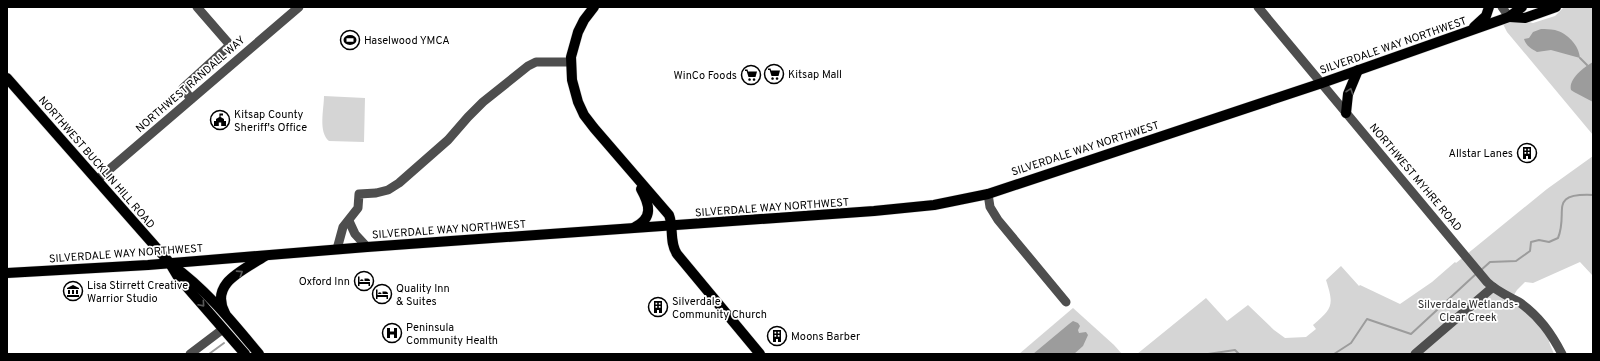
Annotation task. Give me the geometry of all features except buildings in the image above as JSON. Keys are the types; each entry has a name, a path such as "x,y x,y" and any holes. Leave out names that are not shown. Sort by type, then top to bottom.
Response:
{"main road":[{"path":"594,7 584,20 578,32 572,52 571,62 573,87 584,115 667,213 671,225 672,246 677,254 760,354"},
{"path":"1464,34 1480,23 1486,16 1489,7"},
{"name":"SILVERDALE WAY NORTHWEST","path":"7,273 265,256 367,246 874,212 934,205 988,194 1322,83 1510,17 1522,7"},
{"name":"SILVERDALE WAY NORTHWEST","path":"1510,17 1525,18 1556,7"},
{"path":"1346,112 1348,94 1358,70"},
{"name":"NORTHWEST BUCKLIN HILL ROAD","path":"7,78 169,262 178,277 245,354"},
{"path":"632,172 647,199 649,210 645,221 634,228"},
{"path":"227,317 222,304 221,293 224,286 230,280 265,256"},
{"name":"NORTHWEST BUCKLIN HILL ROAD","path":"169,262 187,275 227,317 259,354"},
{"path":"223,329 243,335"}],"street":[{"path":"191,99 182,88 230,45 197,7"},
{"name":"NORTHWEST RANDALL WAY","path":"97,180 299,7"},
{"name":"NORTHWEST MYHRE ROAD","path":"1258,7 1482,276 1493,287 1523,305 1540,320 1552,335 1562,354"},
{"path":"1502,7 1510,17"},
{"path":"337,249 343,226 349,221 358,208 359,194 376,193 388,190 399,183 448,140 468,116 483,102 521,71 536,62 571,62"},
{"path":"988,194 990,207 998,220 1066,302"},
{"path":"349,221 355,234 367,246"},
{"path":"1415,354 1493,287"},
{"path":"190,354 223,329"}],"green space":[{"path":"1564,7 1593,7 1593,135 1507,32 1501,20 1509,17 1533,23 1555,16"},
{"path":"324,96 365,98 364,142 329,141 324,132 322,120"},
{"name":"Silverdale Wetlands- Clear Creek","path":"1593,156 1593,276 1580,262 1533,283 1525,282 1512,298 1554,338 1549,342 1554,354 1137,354 1206,298 1227,321 1248,305 1274,330 1285,338 1306,337 1316,329 1313,325 1325,314 1330,306 1331,301 1326,280 1341,266 1359,286 1360,285 1400,304 1432,282 1547,189"},
{"path":"1073,308 1122,354 1019,354"}],"shaded area":[{"path":"1541,29 1555,30 1564,34 1575,44 1580,58 1551,50 1537,52 1531,48 1526,44 1524,39 1529,38 1533,32"},
{"path":"1593,62 1593,102 1571,90 1571,86 1574,78 1585,67"},
{"path":"1073,321 1078,323 1080,326 1078,330 1079,333 1086,332 1088,335 1083,346 1074,354 1033,354 1069,324"}],"waterway":[{"path":"1580,58 1587,65"},
{"path":"1480,271 1490,262 1516,261 1530,251 1531,242 1539,240 1549,242 1558,238 1561,228 1562,206 1565,201 1570,197 1579,195 1593,195"},
{"path":"1334,354 1351,343 1367,319 1411,334 1477,273"},
{"path":"209,354 224,343"},
{"path":"1208,354 1235,350 1239,354"}],"place":[{"name":"Haselwood YMCA","path":"350,40"},
{"name":"Kitsap Mall","path":"774,74"},
{"name":"WinCo Foods","path":"751,75"},
{"name":"Kitsap County Sheriff's Office","path":"220,120"},
{"name":"Allstar Lanes","path":"1527,153"},
{"name":"Oxford Inn","path":"364,281"},
{"name":"Lisa Stirrett Creative Warrior Studio","path":"73,291"},
{"name":"Quality Inn & Suites","path":"382,294"},
{"name":"Silverdale Community Church","path":"658,307"},
{"name":"Peninsula Community Health","path":"392,333"},
{"name":"Moons Barber","path":"777,336"}]}
